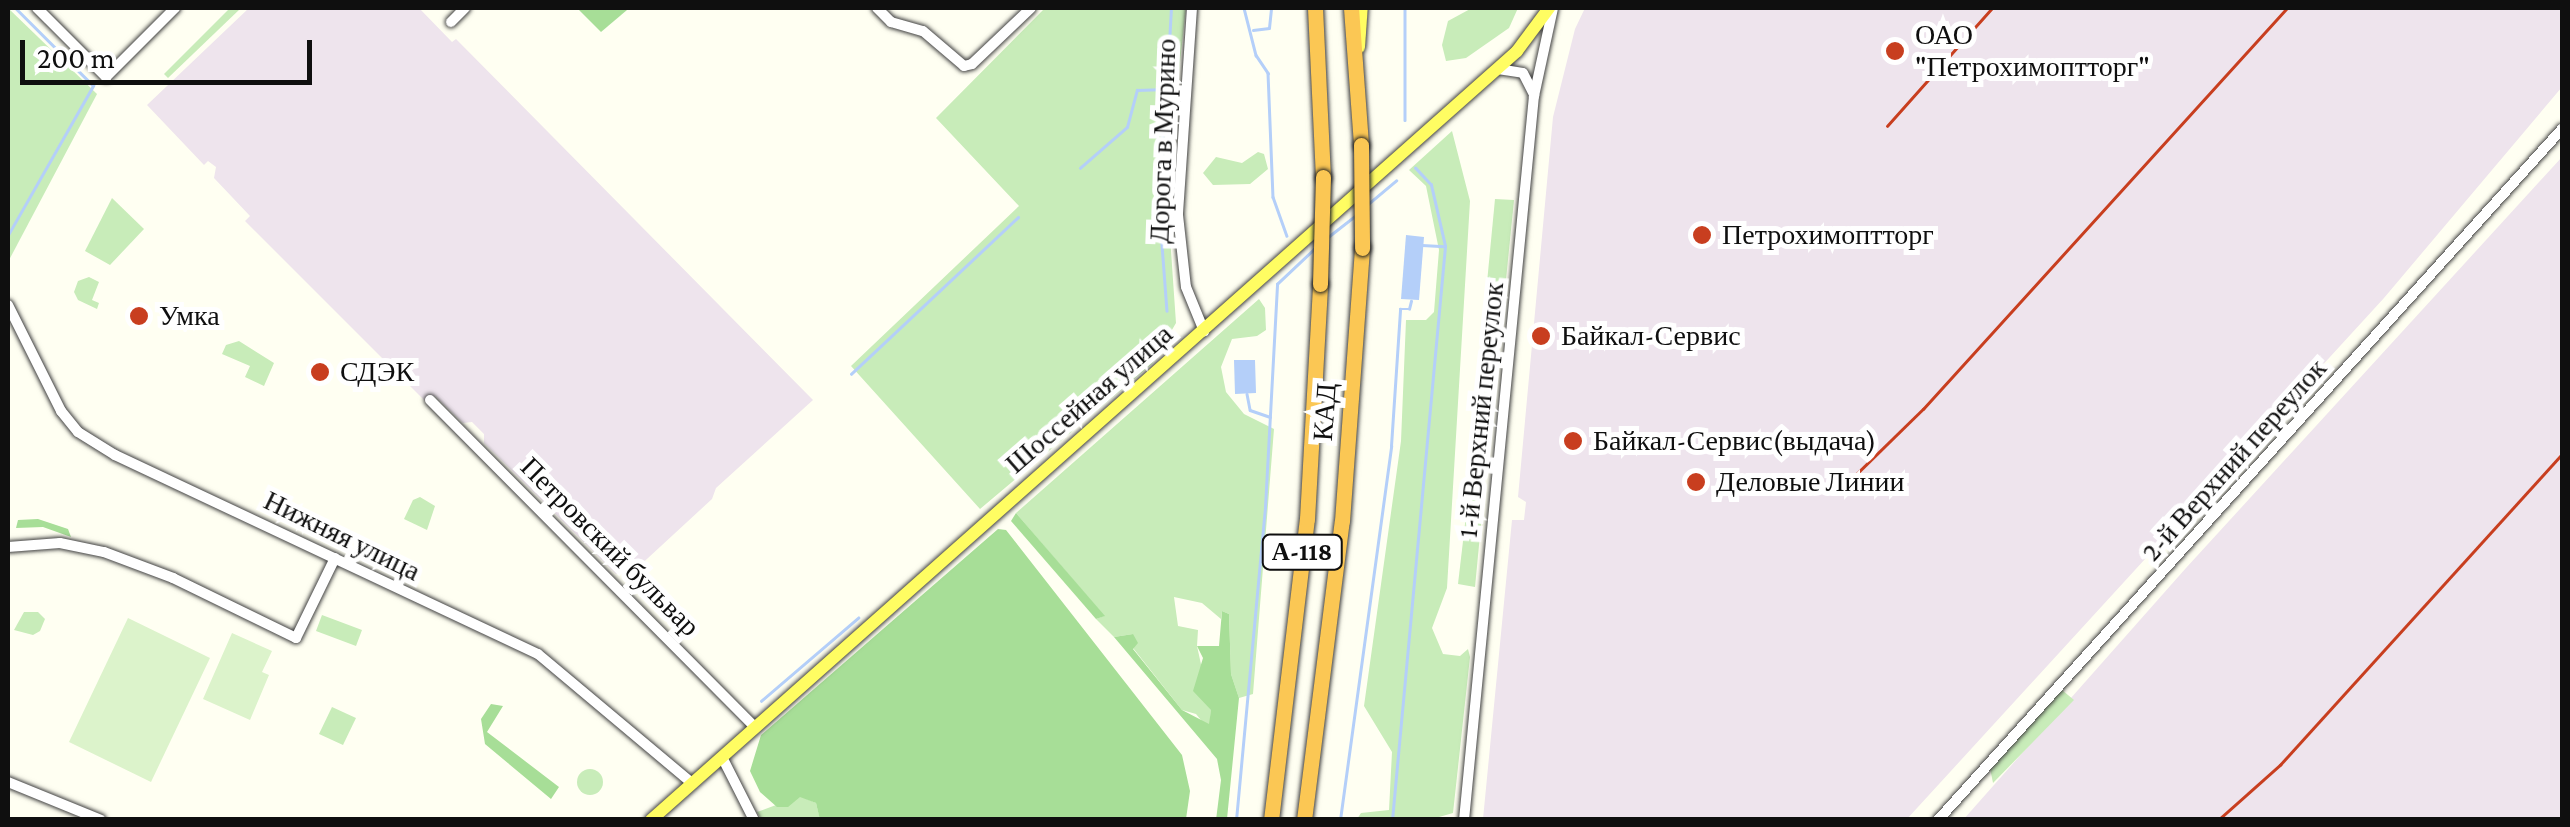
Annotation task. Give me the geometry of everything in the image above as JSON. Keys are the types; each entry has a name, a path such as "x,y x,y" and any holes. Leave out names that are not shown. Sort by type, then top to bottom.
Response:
{"highway":[{"name":"КАД","path":"1271,820 1306,519 1320,284 1323,177 1315,8"},
{"name":"КАД","path":"1304,820 1342,521 1362,248 1361,145 1351,8"}],"main road":[{"path":"1357,65 1362,8"},
{"name":"Шоссейная улица","path":"651,820 1498,68 1551,8"}],"street":[{"path":"38,8 106,77 175,8"},
{"path":"451,22 465,8"},
{"path":"877,8 891,22 923,32 964,66 972,64 1031,8"},
{"name":"Дорога в Мурино","path":"1192,8 1182,117 1180,245 1190,302 1204,331"},
{"name":"1-й Верхний переулок","path":"1464,820 1534,96 1551,8"},
{"path":"1498,68 1523,73 1534,96"},
{"name":"2-й Верхний переулок","path":"1938,820 2562,129"},
{"name":"Нижняя улица","path":"8,305 60,411 78,432 115,455 538,654 692,783"},
{"name":"Петровский бульвар","path":"430,400 756,728"},
{"path":"8,547 60,543 104,552 172,578 296,638 335,558"},
{"path":"722,756 754,820"},
{"path":"8,782 101,820"}],"shaded area":[{"path":"249,8 419,8 452,42 456,39 813,400 716,488 712,499 635,570 616,574 484,443 484,434 472,422 463,423 435,396 427,403 245,221 250,216 214,178 216,167 208,161 204,165 147,105"},
{"path":"1585,8 2562,8 2562,87 2384,298 1907,819 1483,819 1512,520 1524,520 1526,502 1518,497 1553,117 1575,29"},
{"path":"2562,157 2562,819 1963,820 2186,568"}],"green space":[{"path":"8,8 97,94 8,262"},
{"path":"230,8 241,8 168,78 164,74"},
{"path":"577,8 625,8 627,10 601,32"},
{"path":"1045,8 1186,8 1170,153 1169,222 1176,323 1152,364 980,509 851,366 1019,206 936,118"},
{"path":"1472,8 1518,8 1509,28 1466,58 1446,61 1442,45 1448,21"},
{"path":"1452,131 1470,201 1447,588 1432,628 1443,654 1460,656 1468,649 1470,657 1453,813 1432,819 1357,819 1361,813 1389,810 1392,752 1364,706 1401,441 1406,320 1426,320 1434,312 1439,250 1426,186 1409,170"},
{"path":"1258,152 1264,154 1268,169 1250,184 1213,185 1203,173 1216,157 1242,163"},
{"path":"112,198 144,229 110,265 85,251"},
{"path":"1495,199 1514,200 1493,409 1475,408"},
{"path":"89,277 99,282 92,300 99,303 97,309 78,300 74,292 78,281"},
{"path":"1259,299 1265,308 1266,330 1257,336 1232,339 1221,367 1226,392 1244,414 1274,429 1253,694 1239,698 1231,674 1229,614 1222,611 1221,619 1202,603 1174,597 1178,626 1198,630 1197,646 1211,710 1210,724 1205,725 1196,714 1182,710 1133,648 1133,634 1114,637 1096,619 1104,616 1016,513"},
{"path":"239,341 274,363 264,386 245,377 250,366 222,354 226,345"},
{"path":"1476,430 1490,430 1475,587 1458,584"},
{"path":"420,497 435,506 427,530 404,519 413,500"},
{"path":"1016,513 1105,616 1096,619 1011,521"},
{"path":"38,519 68,529 71,537 43,527 16,528 18,520"},
{"path":"998,529 1006,530 1182,755 1190,791 1186,819 820,820 816,803 800,797 788,807 777,807 760,792 750,771 761,735"},
{"path":"1222,611 1229,614 1231,674 1239,698 1227,819 1216,820 1221,780 1217,759 1114,637 1133,634 1138,643 1133,649 1182,710 1209,724 1211,710 1193,691 1203,658 1197,646 1219,646"},
{"path":"24,612 38,612 45,619 40,631 33,635 14,630"},
{"path":"322,615 362,630 356,646 316,631"},
{"path":"128,618 210,658 151,782 69,742"},
{"path":"232,633 272,651 262,672 269,675 250,720 203,699"},
{"path":"2062,690 2074,700 1993,783 1990,768"},
{"path":"491,704 503,706 487,732 559,787 551,799 485,744 481,719"},
{"path":"332,707 356,718 343,745 319,734"},
{"path":"590,769 599,773 603,782 599,791 590,795 581,791 577,782 581,773"},
{"path":"800,796 816,803 820,819 761,819 757,812"}],"water":[{"path":"1406,235 1424,237 1419,300 1401,299"},
{"path":"1234,360 1255,360 1256,393 1235,394"}],"waterway":[{"path":"8,235 93,86 15,8"},
{"path":"1166,97 1171,8"},
{"path":"1244,8 1256,55 1268,73 1273,197 1287,236"},
{"path":"1253,30 1269,28 1271,8"},
{"path":"1405,8 1405,120"},
{"path":"1080,168 1127,127 1137,90 1166,89"},
{"path":"1163,133 1160,218 1167,311"},
{"path":"1392,820 1445,246 1431,185 1415,168"},
{"path":"1367,205 1396,181"},
{"path":"1328,237 1357,214"},
{"path":"851,374 1018,217"},
{"path":"1422,245 1444,246"},
{"path":"1236,820 1265,507 1277,284 1314,249"},
{"path":"1340,820 1391,446 1400,309 1409,309 1411,301"},
{"path":"1022,451 1112,376"},
{"path":"1247,394 1250,410 1270,417"},
{"path":"761,701 858,618"}],"railway":[{"path":"1887,126 1992,8"},
{"path":"1842,488 1923,409 2287,8"},
{"path":"2218,820 2280,765 2562,454"}],"place":[{"name":"ОАО \"Петрохимоптторг\"","path":"1895,51"},
{"name":"Петрохимоптторг","path":"1702,235"},
{"name":"Умка","path":"139,316"},
{"name":"Байкал-Сервис","path":"1541,336"},
{"name":"СДЭК","path":"320,372"},
{"name":"Байкал-Сервис(выдача)","path":"1573,441"},
{"name":"Деловые Линии","path":"1696,482"}]}
